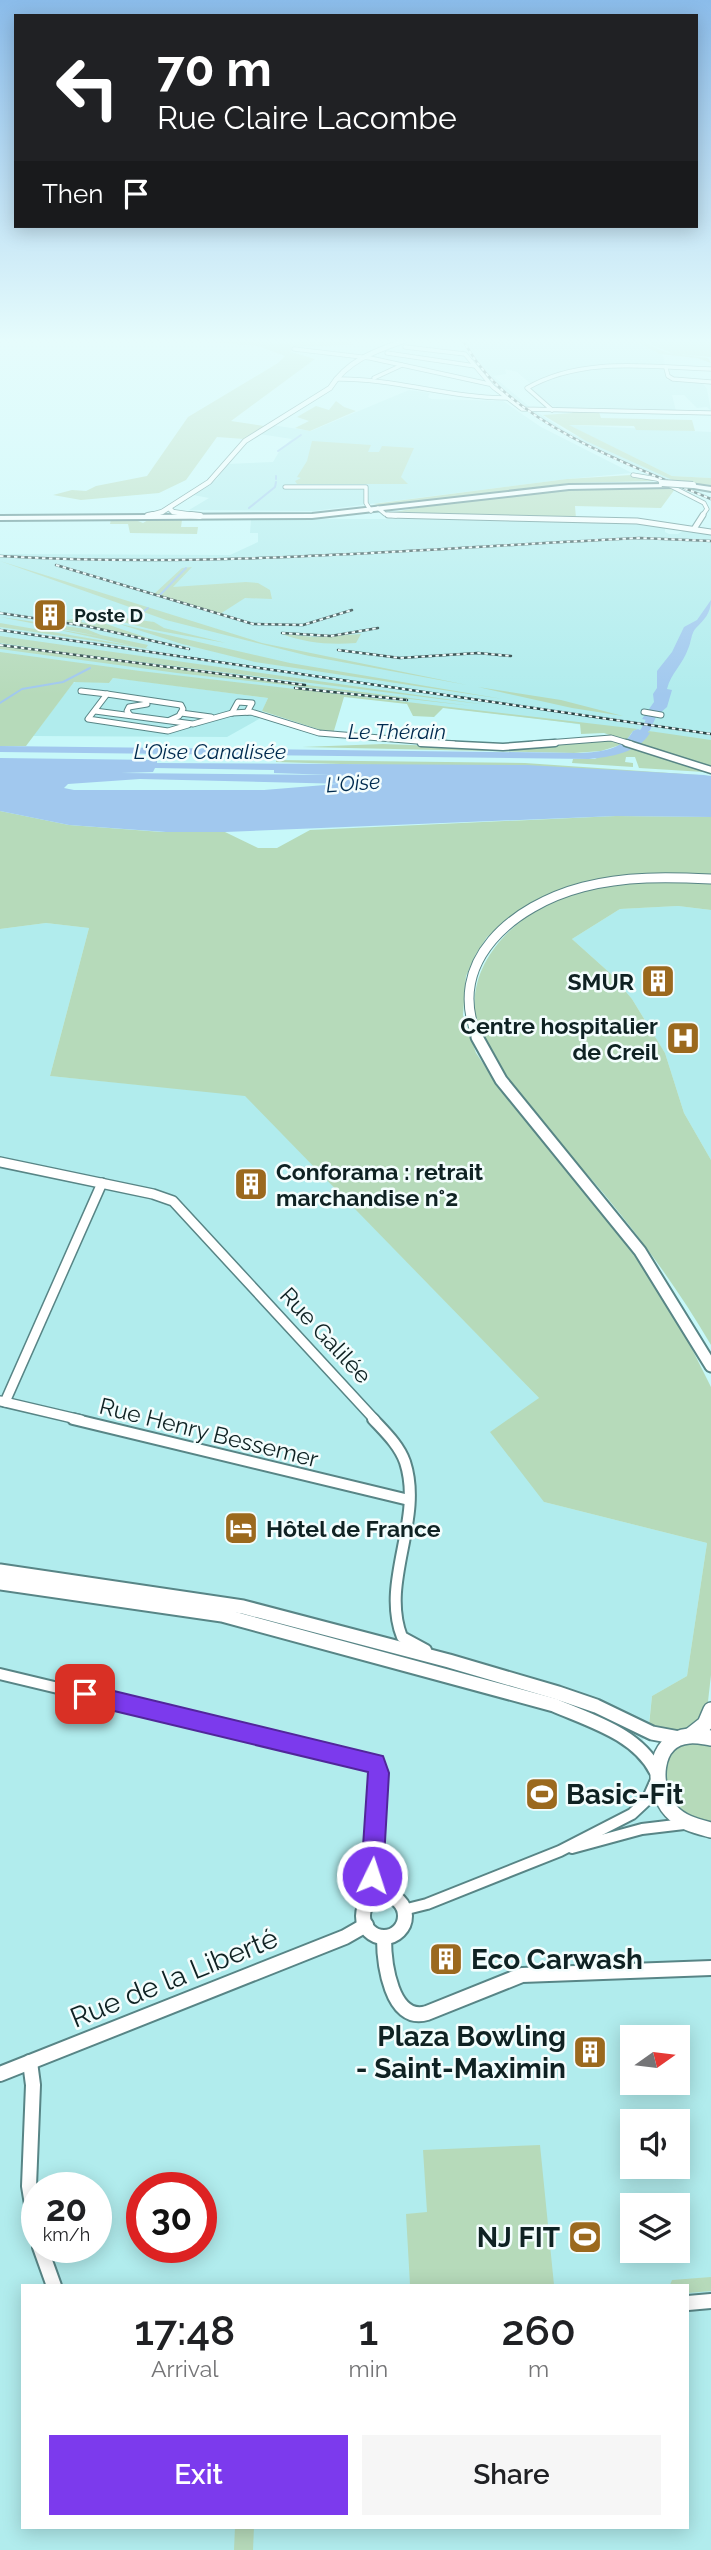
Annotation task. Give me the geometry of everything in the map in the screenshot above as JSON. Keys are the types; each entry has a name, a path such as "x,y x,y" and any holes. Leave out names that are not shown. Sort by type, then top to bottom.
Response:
{"main road":[{"path":"378,509 554,486 643,483 711,489"},
{"path":"0,517 307,516 575,486 665,484"},
{"path":"0,517 162,515 232,518"},
{"path":"711,879 659,877 616,881 577,889 536,905 508,924 485,948 473,971 467,1000 474,1038 491,1070 625,1230 664,1287 711,1366"},
{"path":"703,1352 711,1375"},
{"path":"711,1710 705,1724 662,1753 656,1775 667,1806 689,1825 711,1830"},
{"path":"685,1737 711,1738"}],"street":[{"path":"162,515 211,480 230,458"},
{"path":"633,475 657,479 682,490 709,508 694,529"},
{"path":"285,487 366,487 366,503 397,516 625,520 711,532"},
{"path":"171,506 173,512 200,516"},
{"path":"81,691 178,703 182,711"},
{"path":"107,694 89,720 168,731 232,713 247,712 319,733 409,742 503,747 606,738 625,741 711,770"},
{"path":"232,713 238,702 251,703 247,712"},
{"path":"130,715 127,712 129,707 141,703 216,717"},
{"path":"95,711 193,724"},
{"path":"167,720 177,718 182,711"},
{"path":"645,712 662,715"},
{"name":"Rue Galilée","path":"0,1163 158,1195 179,1207 393,1440 408,1469 409,1500 395,1608 396,1624 405,1639 449,1661"},
{"path":"2,1402 102,1183"},
{"name":"Rue Henry Bessemer","path":"2,1402 409,1500"},
{"path":"0,1571 224,1603 449,1661 576,1699 645,1730 685,1737"},
{"path":"0,1583 222,1615 426,1668 554,1705 589,1719 639,1746 648,1755 656,1775 650,1796 639,1810 560,1851 427,1904 403,1910"},
{"path":"0,1674 375,1764 379,1773 372,1878 376,1896"},
{"path":"560,1851 603,1842 654,1826 689,1825"},
{"path":"385,1894 394,1897 403,1910 404,1920 393,1935 384,1938 372,1933 366,1925 365,1910 376,1896 385,1894"},
{"name":"Rue de la Liberté","path":"0,2074 345,1937 366,1925"},
{"path":"384,1938 384,1956 397,1998 404,2010 415,2015 427,2013 522,1975 711,1968"},
{"path":"30,2062 33,2085 30,2172"},
{"path":"46,2263 53,2284"},
{"path":"689,2303 711,2301"}],"shaded area":[{"path":"275,458 602,458 632,473 314,511 189,510 209,498 193,495 217,479 227,464 273,462"},
{"path":"617,458 625,458 711,497 711,500"},
{"path":"635,458 711,458 711,478 672,476"},
{"path":"251,519 469,519 612,523 665,526 665,532 669,534 683,531 711,534 711,744 639,729 632,732 0,655 0,554 230,555 258,542 258,533 250,533"},
{"path":"113,678 268,698 259,719 227,737 33,736 73,683 109,683"},
{"name":"Centre hospitalier de Creil","path":"678,906 711,910 711,1160 684,1113 665,1053 632,999 611,974 572,939 620,909"},
{"path":"46,923 89,928 50,1076 245,1095 539,1398 544,1502 707,1543 687,1676 652,1696 648,1731 639,1746 711,1830 711,2550 0,2550 0,929"}],"green space":[{"path":"160,458 202,458 186,480 159,493 81,500 53,495 72,490 86,491 96,486 147,476"},
{"path":"308,458 410,458 401,477 408,484 297,484 295,481 301,478 297,477"},
{"path":"624,458 636,458 672,476 711,478 711,485 677,482"},
{"path":"631,475 657,481 571,483 385,506 373,504 567,479"},
{"path":"569,488 675,489 661,508 575,506 576,518 394,512 456,501"},
{"path":"111,519 133,519 143,523 148,520 182,520 181,527 198,527 197,534 130,533 128,524 110,524"},
{"path":"0,561 262,643 467,685 309,656 166,620"},
{"path":"192,567 173,587 258,583 270,590 272,599 245,598 220,614 154,594 182,568"},
{"path":"87,613 154,622 164,628 226,643 154,630"},
{"path":"70,615 84,617 81,622 95,625 98,621 163,643 62,621 78,618"},
{"path":"0,617 86,629 148,645 146,648 149,649 0,627 0,623 134,646 45,627 103,637"},
{"path":"116,623 290,663 503,699 255,662 182,644"},
{"path":"282,634 315,637 361,634 356,643 336,644"},
{"path":"0,636 488,705 69,653 0,643"},
{"path":"0,646 472,706 177,673 0,649"},
{"path":"0,652 638,729 633,731 626,741 604,733 581,734 580,724 443,708 434,717 413,716 407,704 344,697 333,734 262,711 268,698 113,678 109,683 74,682 26,746 0,746"},
{"path":"478,687 561,700 623,716 572,708"},
{"path":"649,731 711,740 711,768 704,772 639,768 635,757 626,757 625,762 633,763 633,767 572,763 573,759 595,759 620,745 601,751 574,753 302,747 383,744 492,748 603,740 624,742"},
{"path":"276,762 525,763 699,775"},
{"path":"0,811 69,825 162,832 225,832 258,848 277,848 310,830 616,816 711,817 711,875 623,877 522,911 487,937 466,976 463,1015 476,1053 493,1078 633,1247 683,1331 711,1387 711,1675 707,1710 691,1729 664,1731 649,1725 652,1696 687,1676 707,1543 544,1502 490,1432 539,1398 245,1096 50,1076 89,928 46,923 0,929"},
{"path":"647,880 711,882 711,910 678,906 620,909 572,939 611,974 632,999 665,1053 684,1113 711,1160 711,1345 674,1286 633,1230 507,1080 483,1040 476,1017 475,995 480,974 490,955 520,922 539,908 569,894"},
{"path":"690,1743 711,1745 711,1822 696,1818 683,1810 666,1787 664,1773 667,1761 675,1750"},
{"path":"540,2145 554,2284 410,2284 406,2214 427,2212 423,2150"},
{"path":"711,2277 711,2291 689,2293 689,2284 670,2284 672,2280"},
{"path":"235,2529 254,2529 253,2550 234,2550"}],"water":[{"path":"711,600 708,612 694,630 686,654 669,683 667,689 672,690 667,707 651,721 642,719 654,702 657,671 672,652 684,627 697,620"},
{"name":"L'Oise Canalisée","path":"638,729 650,733 638,745 614,755 589,759 0,752 0,746 581,753 603,751 617,746"},
{"name":"L'Oise","path":"0,758 157,760 157,763 527,765 711,776 711,817 616,816 166,832 69,825 0,811","holes":["155,768 274,770 274,773 332,775 121,773 153,772","140,779 390,785 337,784 264,790 64,788 68,784"]}],"waterway":[{"path":"249,508 275,487 276,482"},
{"path":"160,595 186,568"},
{"path":"144,611 148,608"},
{"path":"0,703 22,689 63,682 90,668"},
{"name":"Le Thérain","path":"633,741 645,730 658,704"}],"railway":[{"path":"615,458 711,499"},
{"path":"0,556 239,559 640,538 711,541"},
{"path":"56,565 253,624 303,625 352,610"},
{"path":"0,613 86,626 189,649"},
{"path":"282,633 331,636 378,628"},
{"path":"0,630 711,734"},
{"path":"0,645 305,685"},
{"path":"338,650 400,658 478,653 511,656"},
{"path":"295,688 407,700"}],"place":[{"name":"Poste D","path":"50,615"},
{"name":"SMUR","path":"658,981"},
{"name":"Centre hospitalier de Creil","path":"683,1038"},
{"name":"Conforama : retrait marchandise n°2","path":"251,1184"},
{"name":"Hôtel de France","path":"241,1528"},
{"name":"Basic-Fit","path":"542,1794"},
{"name":"Eco Carwash","path":"446,1959"},
{"name":"Plaza Bowling - Saint-Maximin","path":"590,2052"},
{"name":"NJ FIT","path":"585,2237"}],"route":[{"path":"85,1694 375,1764 379,1773 372,1876"}]}
